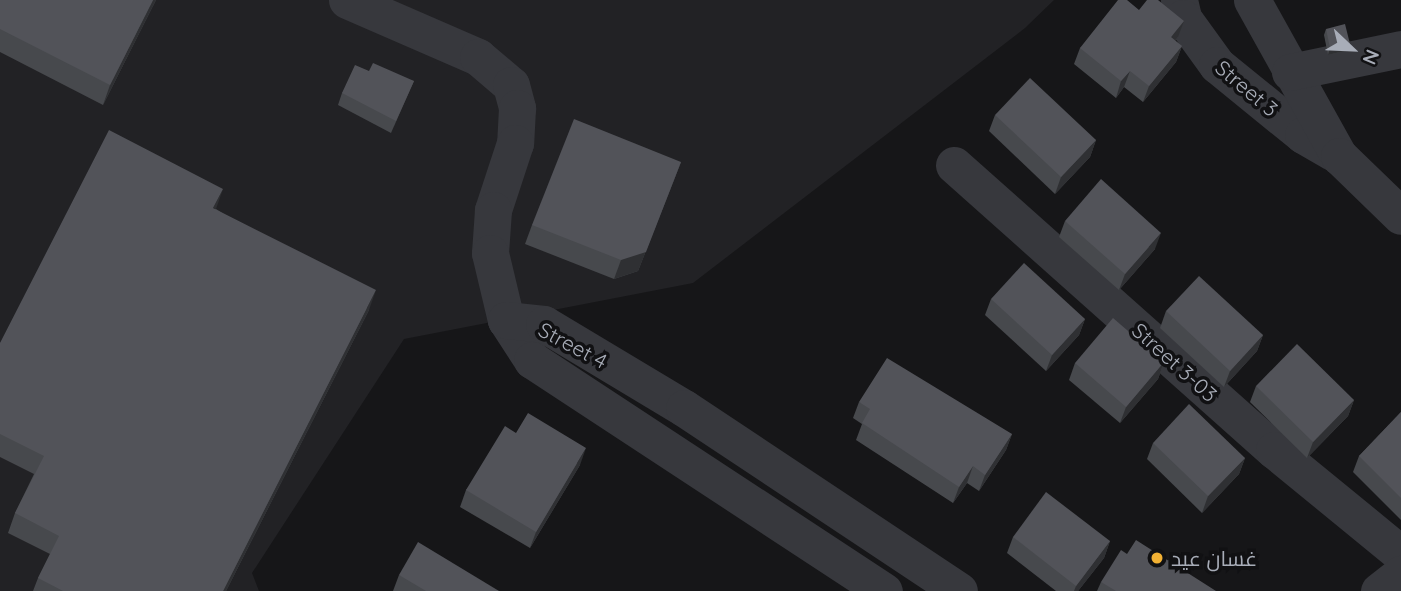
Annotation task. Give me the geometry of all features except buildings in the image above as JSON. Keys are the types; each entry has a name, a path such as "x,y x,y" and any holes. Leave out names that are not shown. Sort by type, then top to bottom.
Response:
{"street":[{"path":"347,0 478,57 511,85 517,108 514,142 494,210 491,253 506,320"},
{"name":"Street 3","path":"1179,0 1183,18 1217,65 1303,135 1339,156 1401,216"},
{"name":"Street 3","path":"1252,0 1339,156"},
{"path":"1217,65 1270,36"},
{"path":"1290,72 1401,49"},
{"name":"Street 3-03","path":"954,165 1274,450 1401,554"},
{"name":"Street 4","path":"506,320 544,324 684,408 959,591"},
{"name":"Street 4","path":"506,320 532,360 880,588"},
{"path":"880,588 895,550"},
{"path":"1379,591 1401,574"}],"shaded area":[{"path":"0,0 1054,0 1025,28 693,283 404,339 252,573 259,591 0,591"}],"place":[{"name":"غسان عيد","path":"1157,558"}]}
